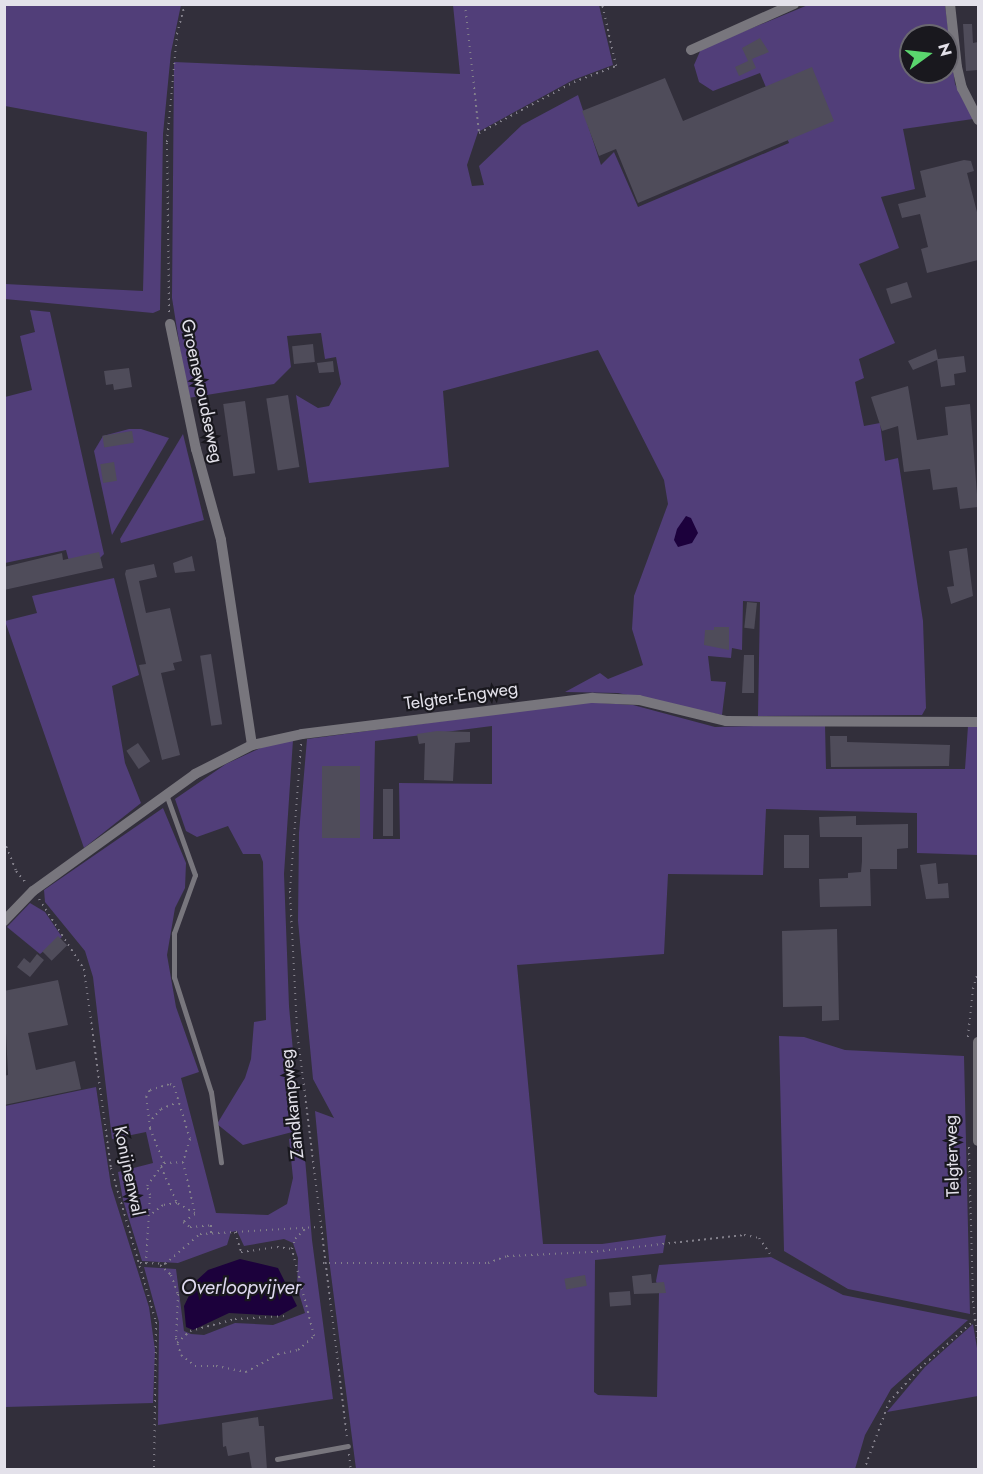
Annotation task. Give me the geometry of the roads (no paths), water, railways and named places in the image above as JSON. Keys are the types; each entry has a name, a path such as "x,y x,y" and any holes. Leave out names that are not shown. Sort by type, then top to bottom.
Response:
{"street":[{"path":"691,50 794,4"},
{"path":"950,4 957,67 962,88 978,120"},
{"name":"Groenewoudseweg","path":"170,324 196,449 221,540 252,745"},
{"name":"Telgter-Engweg","path":"4,921 33,891 195,774 252,745 302,734 593,698 639,700 726,721 978,722"},
{"name":"Telgterweg","path":"973,1044 974,1142"}],"lane":[{"path":"166,794 195,875 174,933 174,977 211,1092 221,1161"},
{"path":"277,1459 348,1446"}],"water":[{"path":"686,516 691,518 698,533 692,543 678,547 674,540 677,529"},
{"name":"Overloopvijver","path":"240,1259 278,1268 297,1306 279,1316 229,1313 193,1330 186,1327 184,1306 196,1281 208,1270"}]}
